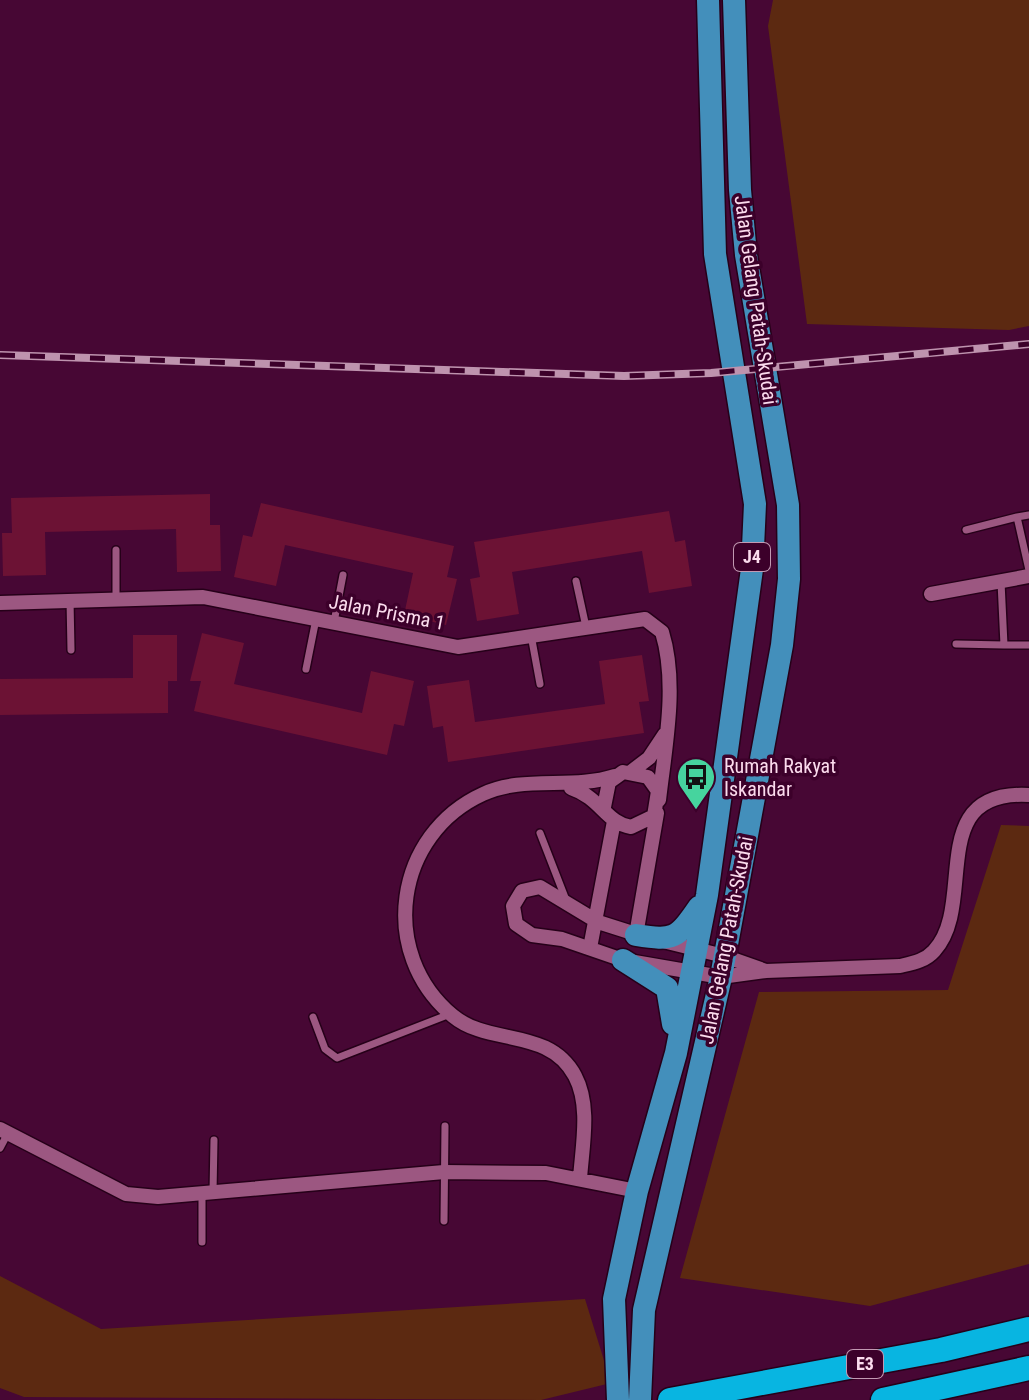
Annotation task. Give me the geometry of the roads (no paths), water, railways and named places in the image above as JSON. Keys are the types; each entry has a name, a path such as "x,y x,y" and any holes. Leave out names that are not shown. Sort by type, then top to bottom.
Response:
{"highway":[{"name":"E3","path":"670,1400 941,1350 1029,1329"},
{"name":"E3","path":"883,1400 1029,1368"}],"main road":[{"name":"Jalan Gelang Patah-Skudai","path":"618,1400 614,1299 637,1191 676,1053 707,895 752,569 755,504 715,254 708,0"},
{"name":"Jalan Gelang Patah-Skudai","path":"640,1400 644,1310 722,966 782,645 789,579 788,505 744,229 734,0"},
{"path":"636,935 664,939 675,937 707,895"},
{"path":"623,960 667,988 676,1053"}],"street":[{"path":"931,594 1001,582 1029,573"},
{"name":"Jalan Prisma 1","path":"0,603 203,597 458,647 645,619 662,632 668,657 668,730 659,804 636,935"},
{"path":"580,1179 584,1103 575,1075 539,1044 466,1026 450,1014 427,984 412,954 404,908 406,892 423,844 450,814 487,792 518,784 563,786 632,771 649,758 668,730"},
{"path":"563,786 585,793 622,826 639,826 654,816 659,804 655,783 632,771"},
{"path":"604,807 604,790 615,776"},
{"path":"766,971 722,966 694,949 598,922 547,888 530,887 516,897 512,915 523,932 590,948 623,960 690,971 722,966 766,971 900,966 922,960 936,950 946,928 965,825 976,808 991,798 1009,794 1029,795"},
{"path":"590,948 598,922 614,821"},
{"path":"4,1131 126,1194 158,1197 444,1172 546,1173 637,1191"}],"lane":[{"path":"966,530 1029,515"},
{"path":"1017,517 1029,573"},
{"path":"116,550 116,599"},
{"path":"334,622 343,575"},
{"path":"576,581 586,627"},
{"path":"1001,582 1004,645"},
{"path":"70,600 71,650"},
{"path":"306,669 316,619"},
{"path":"531,635 540,684"},
{"path":"956,644 1029,645"},
{"path":"540,833 567,902"},
{"path":"313,1017 325,1049 337,1058 450,1014"},
{"path":"444,1221 445,1126"},
{"path":"0,1148 4,1131"},
{"path":"202,1242 214,1140"}],"railway":[{"path":"0,355 624,376 711,373 1029,344"}],"place":[{"name":"Rumah Rakyat Iskandar","path":"696,811"}]}
